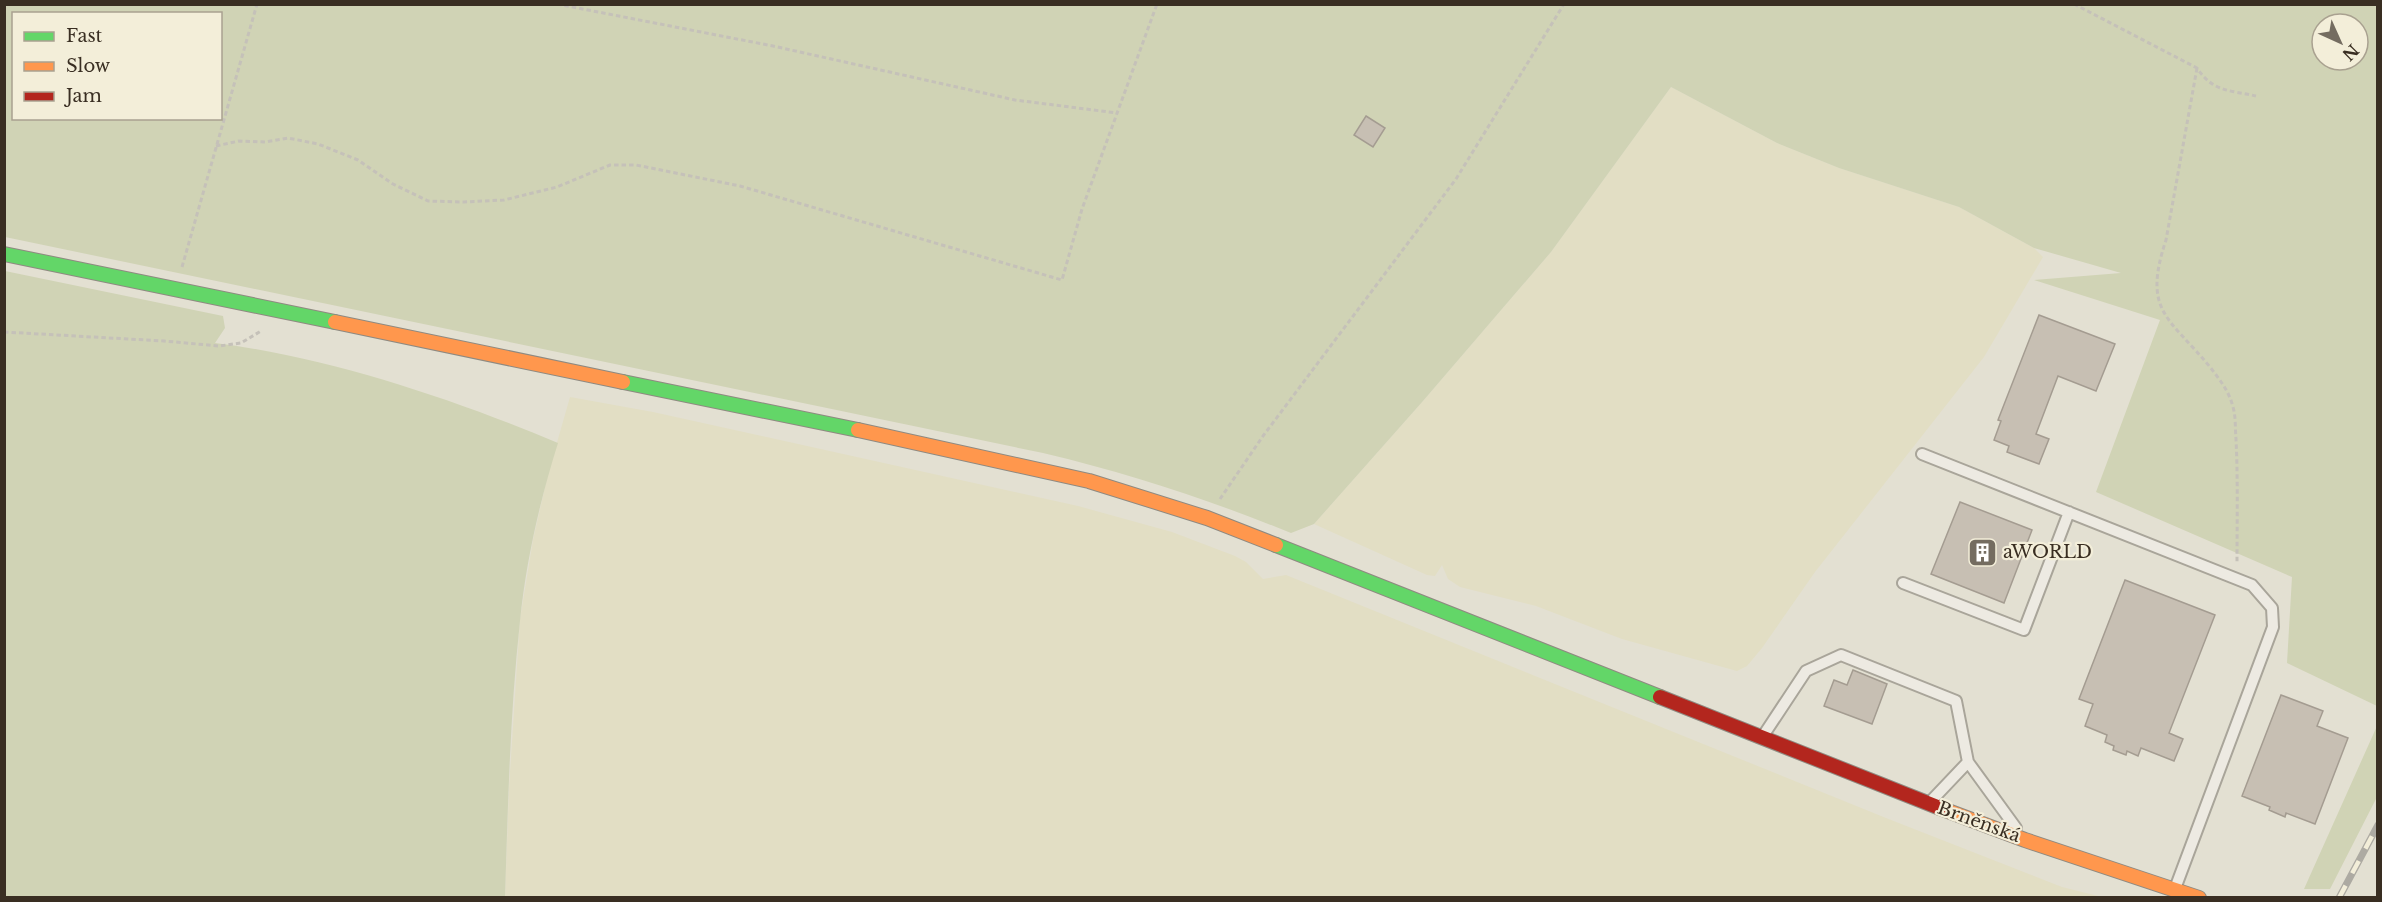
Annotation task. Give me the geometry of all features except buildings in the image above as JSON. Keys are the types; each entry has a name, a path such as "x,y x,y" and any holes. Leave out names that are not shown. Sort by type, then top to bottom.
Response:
{"main road":[{"name":"Brněnská","path":"4,254 1028,467 1126,491 1207,518 1929,804 2025,840 2199,897"}],"lane":[{"path":"1922,454 2252,585 2272,608 2273,627 2175,890"},
{"path":"1903,583 2024,630 2069,512"},
{"path":"1761,738 1806,671 1841,656 1956,701 1968,762 2025,840"},
{"path":"1929,804 1968,762"}],"path":[{"path":"176,289 257,4"},
{"path":"557,4 773,46 1015,100 1117,113"},
{"path":"216,146 239,141 265,142 288,138 318,144 358,160 393,184 428,201 504,200 557,187 610,165 636,165 740,186 1062,280 1082,209 1157,4"},
{"path":"1207,518 1263,436 1456,179 1564,4"},
{"path":"2074,4 2197,68 2213,87 2256,96"},
{"path":"2197,68 2156,287 2160,307 2165,315 2225,386 2234,408 2237,457 2238,579"},
{"path":"4,332 228,346 255,337 268,324 274,309"}],"shaded area":[{"path":"1671,87 1777,143 1839,168 1959,207 2034,248 2043,257 1984,357 1815,572 1762,648 1747,666 1737,671 1622,639 1536,606 1460,587 1448,579 1442,565 1435,576 1427,575 1314,524 1551,252"},
{"path":"570,397 653,412 1078,506 1172,532 1235,556 1246,562 1263,579 1286,575 1886,818 2062,887 2102,897 505,898 509,788 520,619 533,540 548,474"}],"green space":[{"path":"5,5 2377,5 2377,706 2287,663 2292,577 2096,492 2160,320 2034,280 2121,273 2034,248 1959,207 1839,168 1777,143 1671,87 1551,252 1314,524 1291,533 1168,488 1043,453 5,237"},
{"path":"5,271 223,316 225,328 215,343 302,358 346,369 476,411 558,443 534,531 523,598 512,724 505,897 5,897"},
{"path":"2377,726 2377,797 2330,889 2304,889"}],"railway":[{"path":"2339,898 2378,825"}],"traffic: fast":[{"path":"4,254 335,322"},
{"path":"623,382 858,430"},
{"path":"1276,545 1660,697"}],"traffic: slow":[{"path":"335,322 623,382"},
{"path":"858,430 1089,481 1207,518 1276,545"},
{"path":"1940,808 2025,840 2199,898"}],"traffic: jam":[{"path":"1660,697 1940,808"}],"place":[{"name":"aWORLD","path":"1982,552"}]}
